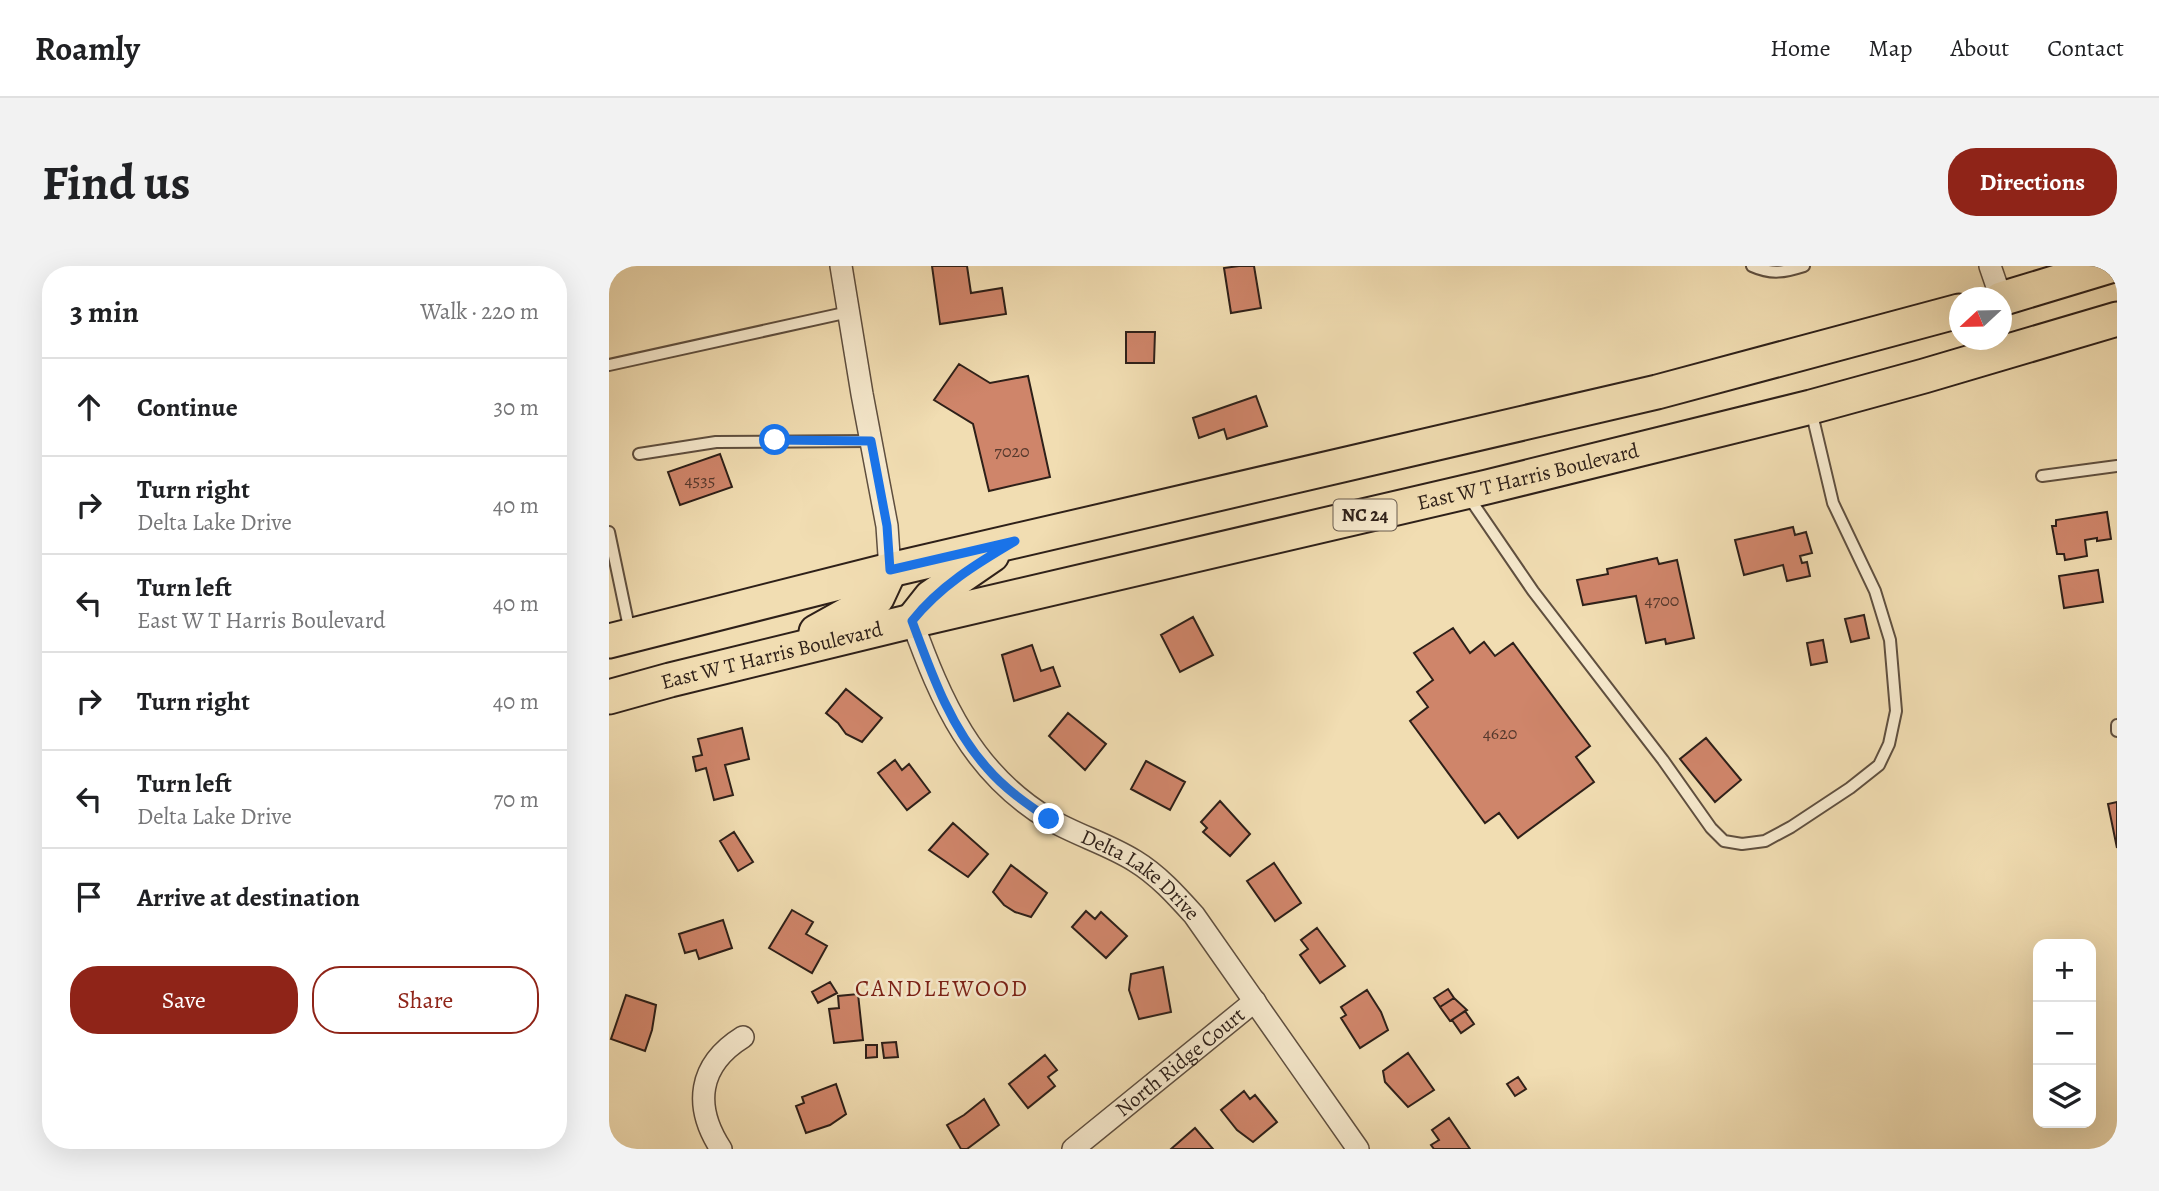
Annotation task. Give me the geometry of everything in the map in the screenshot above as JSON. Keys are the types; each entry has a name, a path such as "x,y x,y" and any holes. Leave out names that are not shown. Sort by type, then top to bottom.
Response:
{"main road":[{"path":"2012,295 2110,266"},
{"path":"620,637 890,570 1657,392 1949,315"},
{"name":"East W T Harris Boulevard","path":"609,697 912,621 1465,492 1811,407 2117,319"},
{"path":"912,621 931,597 975,564 1015,541"},
{"path":"767,656 877,598 890,570"}],"street":[{"path":"842,266 887,526 890,570"},
{"path":"1990,266 1997,287"},
{"name":"Delta Lake Drive","path":"912,621 947,707 975,754 988,770 1017,797 1049,819 1135,861 1168,886 1194,915 1358,1149"},
{"name":"North Ridge Court","path":"1073,1149 1255,1001"},
{"path":"721,1149 704,1115 705,1082 714,1063 728,1046 743,1037"}],"lane":[{"path":"1752,266 1765,272 1781,274 1804,266"},
{"path":"609,366 849,312"},
{"path":"1465,492 1533,591 1565,629 1711,828 1724,841 1742,844 1765,841 1850,788 1879,765 1889,744 1896,711 1891,640 1875,591 1833,503 1811,407"},
{"path":"639,454 716,442 871,441"},
{"path":"2042,476 2117,466"},
{"path":"609,532 620,637"},
{"path":"2117,724 2117,731"}],"building":[{"path":"932,266 967,266 971,293 1002,288 1006,314 940,324"},
{"path":"1254,266 1261,308 1231,313 1224,268"},
{"path":"1126,332 1155,332 1154,363 1126,363"},
{"path":"959,364 990,383 1028,376 1050,477 989,491 973,424 934,400"},
{"path":"1256,396 1267,426 1227,439 1224,429 1199,438 1193,418"},
{"path":"720,454 732,487 680,505 668,472"},
{"path":"2107,512 2111,539 2085,540 2087,556 2065,560 2064,554 2057,554 2052,526 2056,526 2056,520"},
{"path":"1793,527 1795,535 1806,532 1812,553 1800,556 1802,563 1807,562 1810,576 1787,581 1783,565 1744,575 1735,540"},
{"path":"1657,558 1659,564 1677,560 1694,638 1666,644 1665,639 1646,643 1636,596 1583,605 1577,580 1608,574 1607,569"},
{"path":"2098,570 2103,602 2064,608 2059,576"},
{"path":"1864,615 1869,638 1851,642 1845,619"},
{"path":"1193,617 1213,655 1180,672 1161,635"},
{"path":"1453,628 1470,653 1484,642 1495,656 1513,643 1590,746 1576,757 1594,782 1518,838 1499,813 1485,823 1410,721 1428,707 1417,692 1433,680 1414,653"},
{"path":"1823,640 1827,662 1811,665 1807,643"},
{"path":"1032,645 1041,671 1053,667 1060,686 1014,701 1002,655"},
{"path":"846,689 882,718 862,742 846,734 826,713"},
{"path":"1068,713 1106,744 1085,770 1049,736"},
{"path":"742,728 749,759 725,765 733,795 714,800 706,768 696,771 693,757 702,755 698,739"},
{"path":"1706,738 1741,780 1715,802 1680,759"},
{"path":"895,760 902,770 909,764 930,792 907,810 878,773"},
{"path":"1146,761 1185,782 1170,810 1131,789"},
{"path":"1220,801 1250,834 1230,856 1203,832 1207,828 1201,822"},
{"path":"2117,802 2117,848 2108,804"},
{"path":"953,823 988,854 968,877 929,850"},
{"path":"734,832 753,862 738,871 720,841"},
{"path":"1274,863 1301,903 1275,921 1247,881"},
{"path":"1011,865 1047,893 1031,917 1004,905 993,892"},
{"path":"792,910 813,922 806,934 827,946 812,973 769,948"},
{"path":"1086,911 1095,919 1101,912 1127,936 1106,958 1072,927"},
{"path":"723,920 732,948 699,959 696,950 685,953 679,934"},
{"path":"1317,928 1345,966 1320,983 1300,955 1308,949 1301,940"},
{"path":"1163,967 1171,1012 1139,1019 1129,990 1131,974"},
{"path":"830,982 837,993 818,1003 812,992"},
{"path":"1448,989 1454,998 1440,1007 1434,998"},
{"path":"1367,990 1381,1012 1388,1030 1360,1048 1341,1018 1346,1015 1341,1007"},
{"path":"858,994 863,1040 834,1043 829,1009 839,1008 838,996"},
{"path":"626,995 656,1005 645,1051 611,1039"},
{"path":"1454,998 1467,1010 1450,1021 1440,1007"},
{"path":"1465,1011 1474,1024 1461,1033 1452,1020"},
{"path":"896,1042 898,1057 884,1058 882,1043"},
{"path":"866,1045 877,1045 877,1057 866,1058"},
{"path":"1408,1053 1434,1090 1408,1107 1385,1082 1383,1071"},
{"path":"1045,1055 1057,1070 1048,1077 1055,1086 1028,1108 1009,1084"},
{"path":"1518,1077 1526,1089 1515,1096 1507,1084"},
{"path":"836,1084 846,1114 830,1125 806,1133 796,1106 804,1103 802,1097"},
{"path":"1244,1091 1250,1099 1255,1095 1277,1122 1253,1142 1237,1130 1221,1110"},
{"path":"984,1099 999,1125 967,1149 961,1149 947,1125"},
{"path":"1449,1118 1470,1149 1434,1149 1431,1145 1439,1140 1432,1130"},
{"path":"1195,1128 1213,1149 1171,1149"}],"district":[{"name":"CANDLEWOOD","path":"942,988"}],"route":[{"path":"775,440 871,441 887,526 890,570 1015,541 975,564 931,597 912,621 947,707 975,754 1017,797 1049,819"}]}
